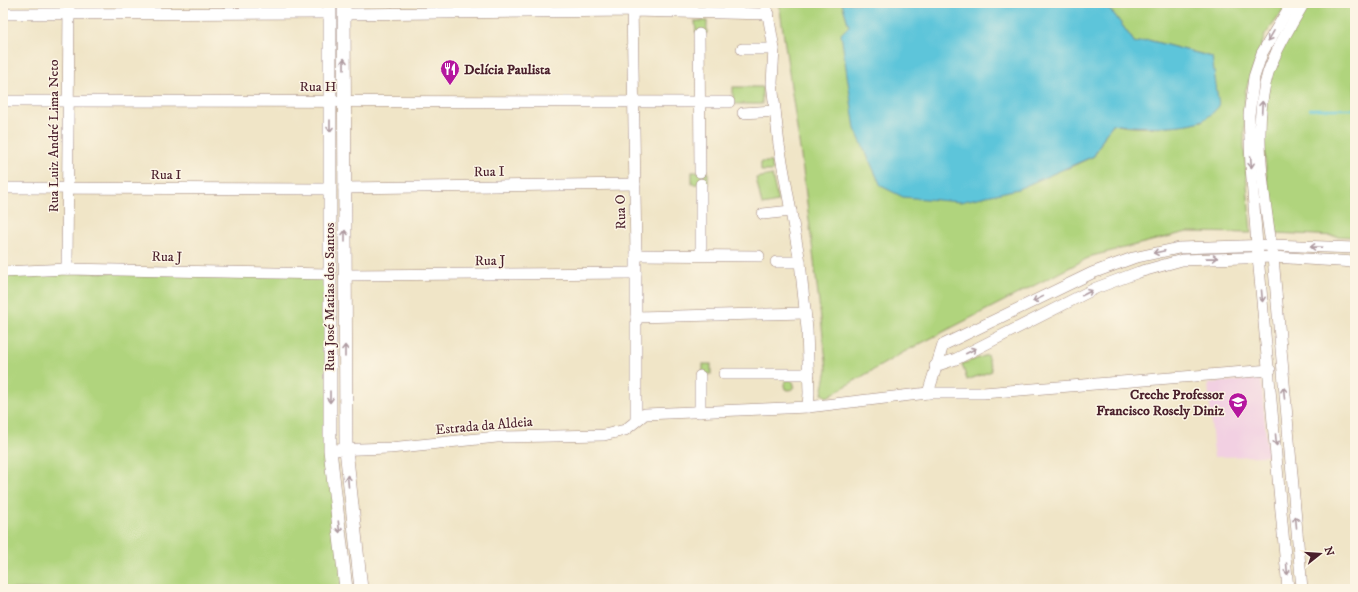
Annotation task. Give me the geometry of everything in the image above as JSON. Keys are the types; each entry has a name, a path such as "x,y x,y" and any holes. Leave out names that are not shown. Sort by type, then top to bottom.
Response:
{"main road":[{"name":"Rua José Matias dos Santos","path":"330,8 330,450 346,589"},
{"name":"Rua José Matias dos Santos","path":"344,8 346,450 361,589"}],"street":[{"path":"1292,3 1269,40 1254,77 1249,114 1249,134 1261,210 1273,257 1302,589"},
{"path":"1288,589 1270,370 1257,245 1261,210 1260,141 1263,98 1268,73 1278,50 1304,3"},
{"name":"Rua O","path":"632,7 636,255 636,420"},
{"path":"3,14 69,8 330,8"},
{"name":"Rua Luiz André Lima Neto","path":"67,269 67,101 69,8"},
{"path":"344,8 768,8 774,49 772,83 778,145 800,262 808,329 808,407"},
{"path":"699,34 700,172"},
{"path":"742,49 774,49"},
{"name":"Rua H","path":"3,101 729,102"},
{"path":"743,113 775,111"},
{"name":"Rua I","path":"344,188 635,184"},
{"path":"701,184 701,255"},
{"name":"Rua I","path":"3,188 330,189"},
{"path":"763,214 790,211"},
{"path":"928,393 942,345 1092,273 1133,258 1180,248 1271,245 1355,248"},
{"path":"1180,248 1182,260"},
{"path":"636,255 759,256"},
{"path":"935,366 956,359 1096,288 1139,272 1182,260 1273,257 1355,262"},
{"path":"776,262 800,262"},
{"name":"Rua J","path":"3,272 67,269 330,274"},
{"name":"Rua J","path":"345,275 636,273"},
{"path":"636,316 805,313"},
{"name":"Estrada da Aldeia","path":"330,450 390,448 518,436 590,436 625,430 636,420 646,414 808,407 928,393 983,393 1270,370"},
{"path":"724,374 808,374"},
{"path":"700,376 700,412"}],"shaded area":[{"name":"Creche Professor Francisco Rosely Diniz","path":"1261,379 1268,456 1214,457 1208,383"}],"green space":[{"path":"779,3 842,3 849,26 1066,169 1094,156 1106,133 1113,124 1146,127 1169,126 1202,121 1212,57 1148,40 1135,43 1114,14 1101,3 1289,3 1265,35 1245,92 1244,146 1251,233 1187,232 1092,256 904,352 827,397 822,394 827,369 803,170"},
{"path":"1310,3 1355,3 1355,237 1276,233 1272,214 1264,149 1265,105 1268,85 1273,67 1280,51 1306,5"},
{"path":"695,21 707,21 707,33 696,33"},
{"path":"733,87 762,87 762,104 733,104"},
{"path":"761,162 771,162 773,171 761,171"},
{"path":"692,172 708,172 708,184 692,184"},
{"path":"772,175 778,202 762,205 756,178"},
{"path":"3,272 330,274 330,395 346,589 3,589"},
{"path":"987,355 992,371 967,380 962,364"},
{"path":"703,364 711,364 711,374 703,374"},
{"path":"787,380 791,380 793,381 793,389 787,390 784,387 784,383"}],"water":[{"path":"842,3 1101,3 1114,14 1135,43 1148,40 1212,57 1219,106 1203,120 1184,125 1145,127 1113,124 1106,133 1094,156 1018,189 960,202 903,197 881,186 855,129 841,34 849,26"}],"waterway":[{"path":"1310,109 1355,109"}],"place":[{"name":"Delícia Paulista","path":"450,86"},
{"name":"Creche Professor Francisco Rosely Diniz","path":"1238,419"}]}
